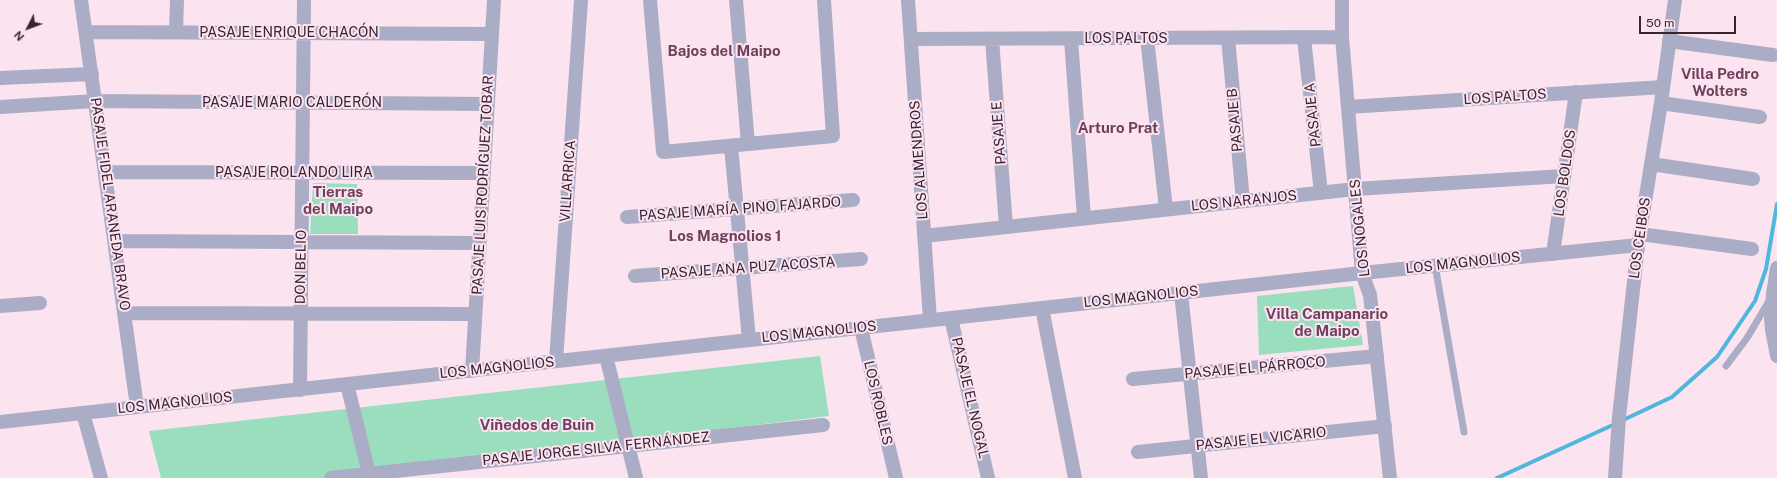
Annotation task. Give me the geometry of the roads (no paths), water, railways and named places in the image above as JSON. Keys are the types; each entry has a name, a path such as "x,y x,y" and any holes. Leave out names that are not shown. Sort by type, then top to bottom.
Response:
{"street":[{"name":"PASAJE FIDEL ARANEDA BRAVO","path":"81,0 137,407"},
{"path":"176,32 177,0"},
{"name":"DON BELIO","path":"300,390 304,0"},
{"name":"PASAJE LUIS RODRÍGUEZ TOBAR","path":"472,371 494,0"},
{"name":"VILLARRICA","path":"556,361 581,0"},
{"path":"650,0 663,152 833,136 824,0"},
{"path":"736,0 748,144"},
{"name":"LOS ALMENDROS","path":"908,0 930,320"},
{"name":"LOS NOGALES","path":"1342,0 1342,37 1362,273 1370,295 1390,478"},
{"name":"LOS CEIBOS","path":"1615,478 1618,421 1639,240 1661,103 1674,0"},
{"name":"PASAJE ENRIQUE CHACÓN","path":"86,32 492,34"},
{"name":"LOS PALTOS","path":"911,39 1342,37"},
{"path":"1147,38 1166,210"},
{"name":"PASAJE B","path":"1228,38 1243,201"},
{"name":"PASAJE A","path":"1304,38 1321,193"},
{"name":"PASAJE E","path":"992,39 1006,227"},
{"path":"1071,39 1084,218"},
{"path":"1669,41 1773,54"},
{"path":"0,78 92,74"},
{"name":"LOS PALTOS","path":"1348,107 1663,87"},
{"name":"LOS BOLDOS","path":"1553,254 1576,92"},
{"name":"PASAJE MARIO CALDERÓN","path":"0,107 95,101 488,104"},
{"path":"1661,103 1760,116"},
{"path":"731,146 748,340"},
{"path":"1651,164 1753,179"},
{"name":"PASAJE ROLANDO LIRA","path":"105,172 484,173"},
{"name":"LOS NARANJOS","path":"924,236 1355,189 1564,176"},
{"name":"PASAJE MARÍA PINO FAJARDO","path":"627,217 854,200"},
{"name":"LOS MAGNOLIOS","path":"0,422 1435,265 1553,254 1639,240 1752,249"},
{"path":"115,241 479,244"},
{"name":"PASAJE ANA PUZ ACOSTA","path":"635,276 861,259"},
{"path":"1777,268 1773,294 1777,356"},
{"path":"1181,293 1201,478"},
{"path":"0,306 40,303"},
{"path":"1042,308 1076,478"},
{"path":"125,313 475,314"},
{"name":"PASAJE EL NOGAL","path":"951,318 988,478"},
{"name":"LOS ROBLES","path":"861,328 896,478"},
{"path":"606,356 636,478"},
{"name":"PASAJE EL PÁRROCO","path":"1133,379 1377,356"},
{"path":"347,384 369,476"},
{"path":"83,413 101,478"},
{"name":"PASAJE JORGE SILVA FERNÁNDEZ","path":"331,478 369,476 823,425"},
{"name":"PASAJE EL VICARIO","path":"1138,452 1385,426"}],"lane":[{"path":"1435,265 1464,432"},
{"path":"1726,366 1747,338 1773,294"}],"waterway":[{"path":"1621,421 1672,397 1717,357 1755,301 1766,269 1777,204"},
{"path":"1497,478 1615,424"}],"district":[{"name":"Bajos del Maipo","path":"724,51"},
{"name":"Villa Pedro Wolters","path":"1720,82"},
{"name":"Arturo Prat","path":"1118,128"},
{"name":"Tierras del Maipo","path":"338,200"},
{"name":"Los Magnolios 1","path":"725,236"},
{"name":"Villa Campanario de Maipo","path":"1327,322"},
{"name":"Viñedos de Buin","path":"537,425"}]}
